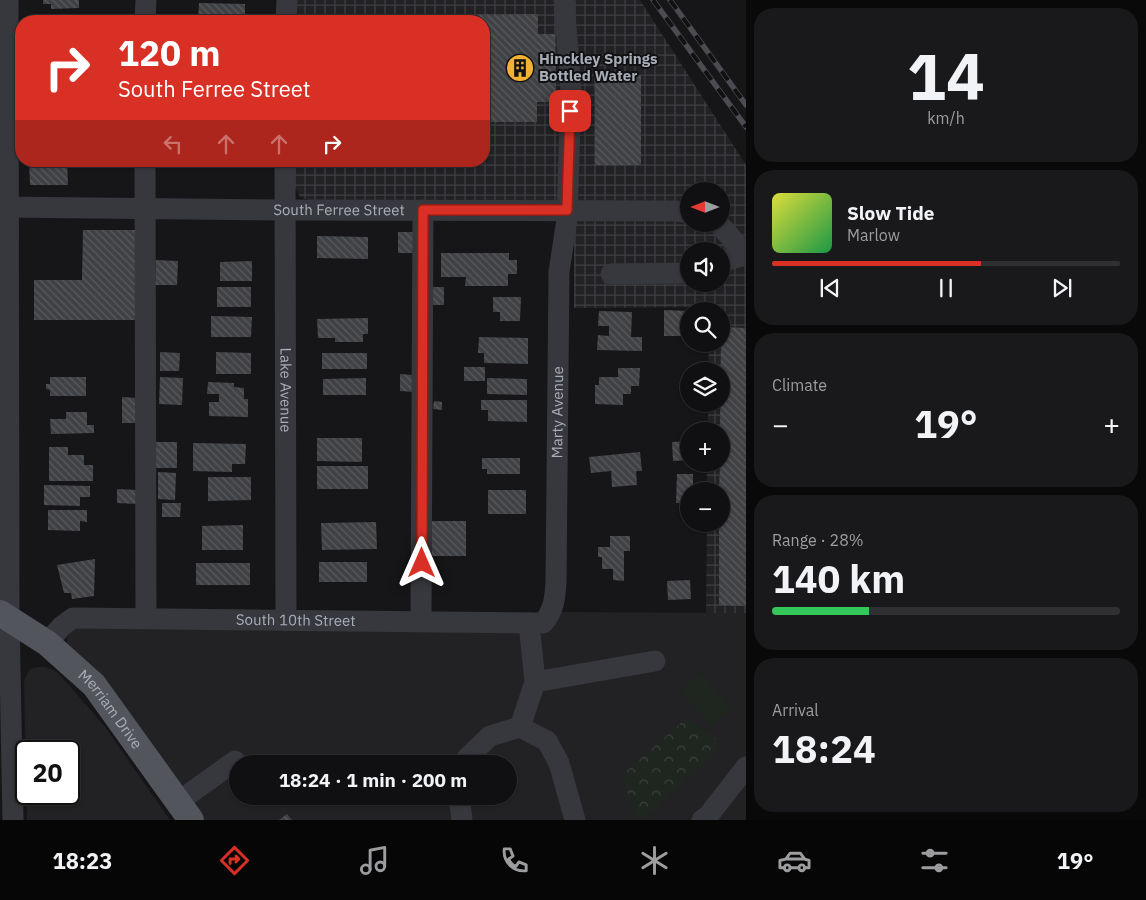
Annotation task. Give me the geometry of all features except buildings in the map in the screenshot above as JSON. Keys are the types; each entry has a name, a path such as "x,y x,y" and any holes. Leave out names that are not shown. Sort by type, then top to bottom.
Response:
{"main road":[{"name":"Merriam Drive","path":"5,615 47,643 94,685 184,811"}],"street":[{"path":"8,0 4,207 5,615 13,820"},
{"path":"146,0 146,15"},
{"path":"286,15 287,0"},
{"name":"Marty Avenue","path":"550,615 555,602 556,582 560,272 567,219 571,92 564,0"},
{"path":"145,167 146,618"},
{"name":"Lake Avenue","path":"285,167 286,619"},
{"name":"South Ferree Street","path":"4,207 680,212"},
{"path":"421,621 423,210"},
{"path":"726,232 745,255 730,259"},
{"path":"611,274 680,273"},
{"name":"South 10th Street","path":"47,643 62,626 73,618 543,623 550,615"},
{"path":"520,727 535,682 529,623"},
{"path":"535,682 655,661"},
{"path":"470,755 490,736 520,727 547,741 559,763 574,820"},
{"path":"184,811 229,767"},
{"path":"702,820 708,816 746,767"},
{"path":"460,805 462,820"}],"shaded area":[{"path":"295,0 640,0 746,165 746,613 706,613 707,532 730,532 730,482 707,482 707,472 730,472 730,422 708,422 708,412 730,412 730,362 708,362 709,352 730,352 730,302 680,302 680,307 574,308 574,201 311,201 300,197 295,188 295,167 490,167 490,15 295,15"},
{"path":"560,612 746,613 746,820 198,820 67,645 67,638 70,632 77,628"},
{"path":"45,667 54,670 70,686 105,727 170,820 27,820 27,805 80,805 80,740 25,740 24,681 29,670"}],"green space":[{"path":"701,672 731,708 710,726 681,690"},
{"path":"687,718 719,741 717,751 646,816 639,818 633,809 621,776"}],"railway":[{"path":"653,0 746,127"},
{"path":"670,0 746,105"}],"place":[{"name":"Hinckley Springs Bottled Water","path":"520,68"}],"route":[{"path":"422,563 423,210 567,210 570,111"}]}
